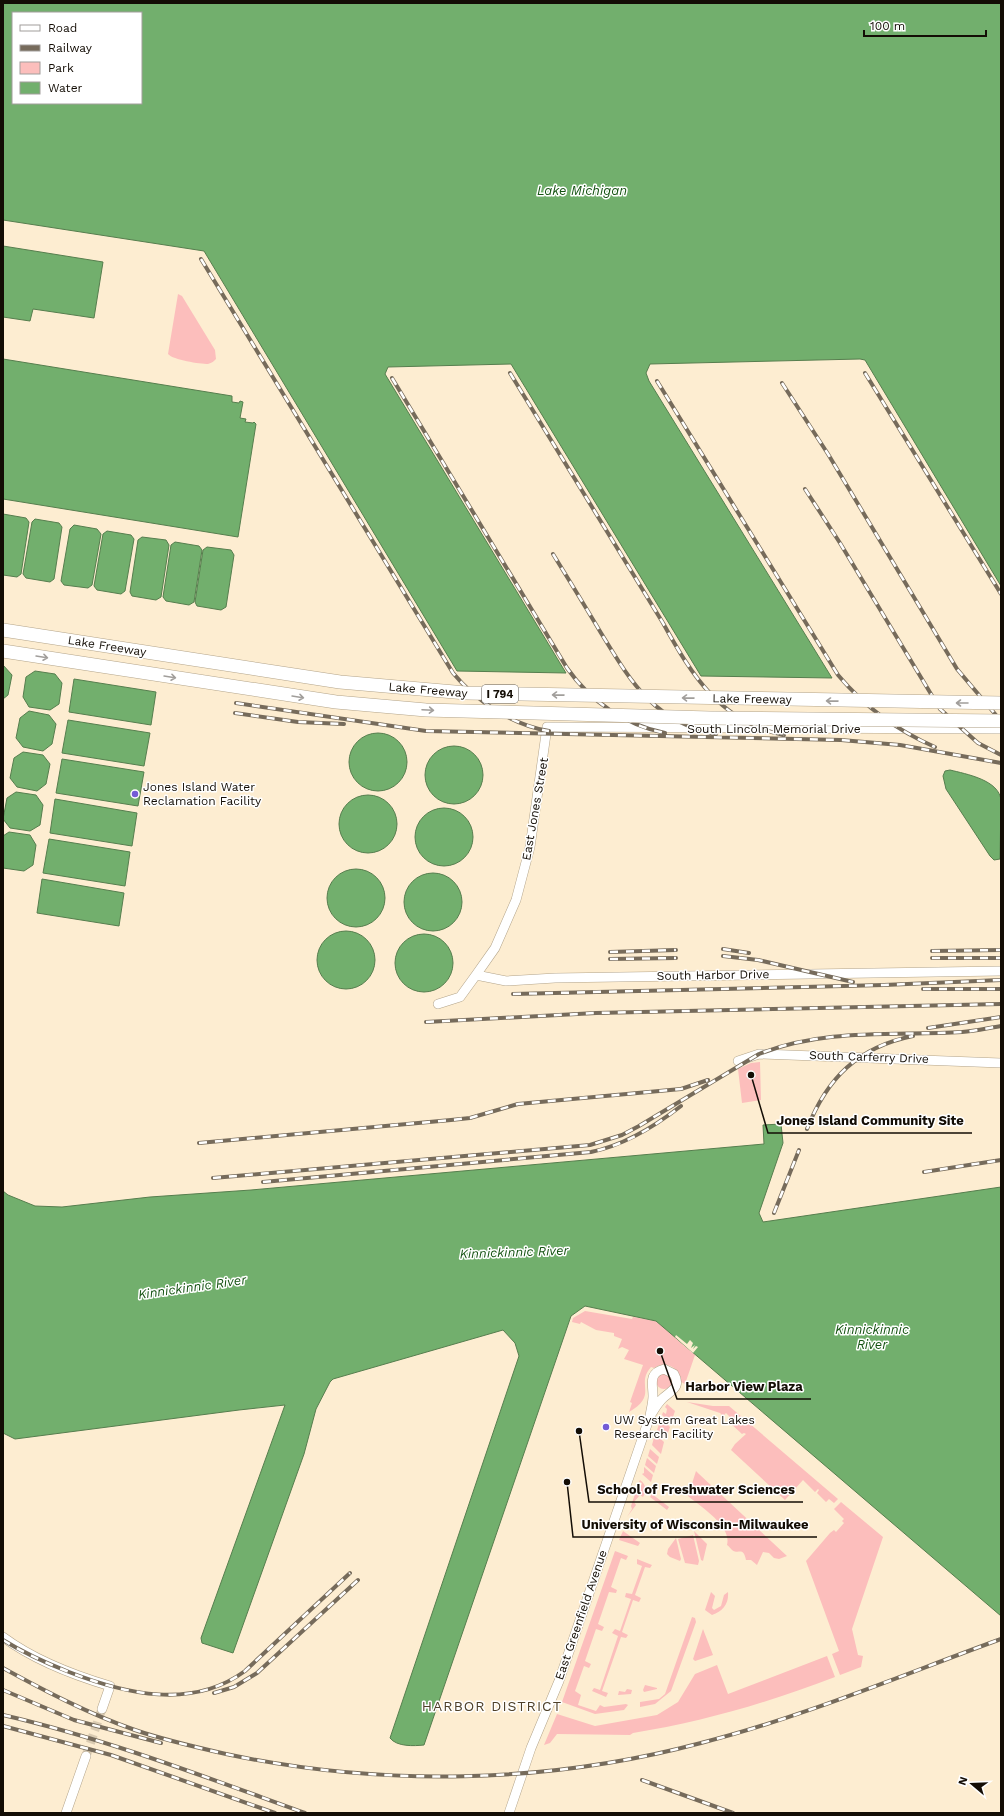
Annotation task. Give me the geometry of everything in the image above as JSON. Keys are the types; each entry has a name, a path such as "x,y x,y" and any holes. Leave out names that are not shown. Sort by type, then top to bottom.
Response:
{"highway":[{"name":"Lake Freeway","path":"3,630 340,682 466,693 1001,703"},
{"name":"Lake Freeway","path":"3,651 336,702 426,710 710,718 1001,721"}],"street":[{"name":"South Lincoln Memorial Drive","path":"547,727 1001,729"},
{"name":"East Jones Street","path":"476,975 495,948 516,900 530,847 547,727"},
{"name":"South Harbor Drive","path":"476,975 506,981 555,978 1001,971"},
{"path":"438,1004 460,997 476,975"},
{"name":"South Carferry Drive","path":"738,1061 759,1054 1001,1063"},
{"name":"East Greenfield Avenue","path":"509,1813 531,1748 559,1681 650,1416 653,1396 652,1379 660,1370 668,1370 674,1374 676,1378 676,1386 674,1390 659,1402 650,1416"},
{"path":"3,1637 46,1661 110,1686 102,1709"},
{"path":"66,1813 86,1756"}],"green space":[{"path":"178,294 182,296 215,350 216,359 211,363 204,364 187,361 175,358 168,354"},
{"path":"760,1062 761,1100 742,1103 738,1069 751,1063"},
{"path":"585,1311 632,1319 633,1317 656,1321 695,1355 685,1384 681,1382 678,1372 672,1366 663,1365 654,1368 651,1367 645,1379 645,1395 643,1400 638,1406 629,1412 632,1403 630,1402 643,1365 624,1359 629,1350 622,1347 618,1349 622,1339 614,1336 614,1333 596,1330 581,1322 580,1324 572,1322 573,1318"},
{"path":"664,1373 670,1375 672,1381 670,1387 664,1389 658,1387 656,1381 658,1375"},
{"path":"687,1402 713,1406 729,1406 838,1499 834,1503 829,1499 826,1502 817,1493 819,1490 818,1489 815,1492 803,1480 785,1500 731,1450 746,1434 742,1434 728,1421 731,1418 726,1413 723,1416 720,1413"},
{"path":"667,1404 675,1411 671,1423 662,1415 663,1412 666,1414 667,1409 665,1407"},
{"path":"661,1418 670,1427 666,1438 657,1430"},
{"path":"655,1434 664,1442 661,1454 652,1445"},
{"path":"650,1449 659,1457 657,1464 648,1456"},
{"path":"647,1458 656,1466 654,1473 645,1465"},
{"path":"644,1467 653,1475 651,1482 642,1474 644,1473"},
{"path":"696,1471 787,1556 779,1559 774,1558 769,1553 763,1552 757,1565 751,1560 746,1560 744,1553 732,1550 727,1545 725,1531 720,1524 707,1511 688,1496"},
{"path":"640,1480 645,1486 644,1495 643,1497 640,1495 634,1502 636,1505 627,1517 632,1509 631,1506 637,1488 640,1489 642,1483 639,1482"},
{"path":"652,1494 669,1507 667,1510 650,1497"},
{"path":"841,1502 883,1537 852,1629 858,1655 863,1656 861,1667 840,1675 832,1654 839,1651 806,1561 830,1533 834,1530 836,1532 844,1523 842,1521 844,1519 834,1509"},
{"path":"623,1531 640,1543 638,1546 619,1540"},
{"path":"694,1531 707,1544 703,1561 701,1560"},
{"path":"693,1535 699,1561 698,1565 685,1563 678,1539"},
{"path":"676,1538 681,1559 680,1561 670,1557 667,1554 668,1549"},
{"path":"615,1551 628,1556 626,1560 621,1558 611,1587 617,1590 616,1593 609,1592 598,1624 604,1627 602,1631 596,1629 585,1661 591,1664 589,1668 584,1666 575,1691 581,1695 578,1705 596,1711 600,1705 604,1707 628,1705 624,1710 595,1714 562,1702"},
{"path":"637,1559 652,1565 650,1568 645,1567 635,1595 641,1598 639,1602 633,1600 622,1632 628,1635 626,1638 621,1637 602,1691 608,1693 606,1697 592,1691 594,1688 600,1690 618,1636 612,1633 615,1629 620,1631 631,1599 625,1597 626,1593 632,1594 642,1566 637,1564"},
{"path":"711,1592 715,1596 712,1608 714,1610 721,1606 724,1595 728,1592 726,1603 722,1609 712,1615 705,1610"},
{"path":"692,1617 695,1618 696,1622 671,1691 655,1704 640,1707 640,1702 659,1699 665,1694"},
{"path":"703,1629 713,1655 695,1661 693,1659"},
{"path":"827,1656 835,1677 761,1703 711,1717 633,1733 630,1735 557,1734 550,1743 544,1745 557,1714 595,1726 657,1715 678,1702 695,1674 717,1665 728,1694"},
{"path":"645,1685 657,1689 644,1692 643,1690"},
{"path":"627,1689 632,1690 631,1694 618,1695 619,1691 625,1692"}],"water":[{"name":"Lake Michigan","path":"3,3 1001,3 1001,586 865,360 650,364 646,373 649,381 832,678 701,676 511,364 388,367 385,374 566,673 457,671 204,251 3,220"},
{"path":"3,246 103,262 94,318 33,309 30,321 3,317"},
{"path":"3,359 232,396 232,402 243,402 240,418 246,419 245,422 254,422 256,424 238,537 3,499"},
{"path":"3,514 26,518 29,522 21,574 17,577 3,575"},
{"path":"35,519 59,523 62,527 54,579 50,582 26,578 23,574 32,522"},
{"path":"74,525 97,529 101,534 92,585 88,588 64,585 61,581 70,529"},
{"path":"107,531 131,535 134,539 125,591 121,594 97,590 94,586 103,534"},
{"path":"142,537 166,540 169,545 161,597 156,600 132,596 130,592 138,540"},
{"path":"175,542 199,546 202,550 194,602 189,605 166,601 163,597 171,545"},
{"path":"207,547 231,550 234,555 226,607 221,610 197,606 195,602 203,550"},
{"path":"3,665 12,675 8,695 3,699"},
{"path":"35,671 55,674 62,683 59,704 50,710 29,707 23,697 26,677"},
{"path":"74,679 156,692 151,725 69,712"},
{"path":"29,711 49,715 56,724 52,744 43,751 23,747 16,738 20,718"},
{"path":"68,720 150,733 144,766 62,753"},
{"path":"372,733 384,733 399,741 407,756 407,768 399,783 384,791 372,791 357,783 349,768 349,756 357,741"},
{"path":"448,746 460,746 475,754 483,769 483,781 475,796 460,804 448,804 433,796 425,781 425,769 433,754"},
{"path":"23,752 43,755 50,764 46,784 37,791 17,787 10,778 14,758"},
{"path":"62,759 144,772 138,806 56,793"},
{"path":"950,770 981,779 995,788 999,794 1001,801 1000,859 994,860 990,856 946,789 943,776 945,771"},
{"path":"16,792 36,795 43,805 40,825 30,831 10,828 3,819 7,798"},
{"path":"362,795 374,795 389,803 397,818 397,830 389,845 374,853 362,853 347,845 339,830 339,818 347,803"},
{"path":"55,799 137,813 132,846 50,833"},
{"path":"438,808 450,808 465,816 473,831 473,843 465,858 450,866 438,866 423,858 415,843 415,831 423,816"},
{"path":"9,832 30,835 36,845 33,865 24,871 3,868 3,836"},
{"path":"49,839 130,852 125,886 43,873"},
{"path":"350,869 362,869 377,877 385,892 385,904 377,919 362,927 350,927 335,919 327,904 327,892 335,877"},
{"path":"427,873 439,873 454,881 462,896 462,908 454,923 439,931 427,931 412,923 404,908 404,896 412,881"},
{"path":"42,879 124,893 119,926 37,913"},
{"path":"340,931 352,931 367,939 375,954 375,966 367,981 352,989 340,989 325,981 317,966 317,954 325,939"},
{"path":"418,934 430,934 445,942 453,957 453,969 445,984 430,992 418,992 403,984 395,969 395,957 403,942"},
{"name":"Kinnickinnic River","path":"781,1124 783,1143 759,1213 763,1222 1001,1187 1001,1616 656,1321 585,1306 571,1316 424,1745 411,1746 397,1743 390,1738 519,1356 515,1343 503,1330 333,1379 330,1382 316,1409 304,1454 233,1653 202,1643 201,1638 285,1405 15,1439 3,1433 3,1191 8,1195 35,1206 62,1207 150,1197 251,1190 764,1144 763,1125"}],"pier":[{"path":"676,1335 687,1344 690,1340 693,1343 691,1348 695,1345 693,1349 696,1346 698,1347 693,1353 675,1337"}],"tunnel":[{"path":"86,1756 102,1709"}],"railway":[{"path":"201,259 453,673 472,693 496,710 522,723 549,731"},
{"path":"510,373 697,678 710,694 725,708 742,720 762,729 784,735"},
{"path":"865,373 1001,594"},
{"path":"392,378 567,668 576,680 598,701 622,718 665,733"},
{"path":"657,381 838,675 859,697 882,717 921,741 935,747"},
{"path":"782,383 828,454 957,669 1001,721"},
{"path":"805,489 840,543 940,709 978,743 1001,755"},
{"path":"553,554 623,668 646,697 660,710 676,720 694,728 716,734"},
{"path":"236,703 426,731 841,740 900,745 1001,763"},
{"path":"235,713 298,722 344,724"},
{"path":"723,949 749,953"},
{"path":"610,952 676,950"},
{"path":"932,951 1001,950"},
{"path":"723,956 758,960 853,982"},
{"path":"610,959 676,958"},
{"path":"932,958 1001,958"},
{"path":"513,994 884,985 1001,980"},
{"path":"923,989 1001,989"},
{"path":"426,1022 596,1013 1001,1004"},
{"path":"928,1028 1001,1017"},
{"path":"213,1178 590,1145 622,1135 759,1054 784,1046 809,1040 834,1037 962,1032 1001,1026"},
{"path":"807,1129 824,1094 847,1068 876,1048 893,1041 913,1036"},
{"path":"199,1143 470,1118 518,1104 681,1089 708,1080"},
{"path":"263,1182 591,1152 616,1145 639,1134 681,1106"},
{"path":"774,1213 799,1150"},
{"path":"924,1172 1001,1160"},
{"path":"3,1640 52,1665 90,1680 113,1687 135,1692 158,1694 181,1694 203,1691 225,1683 245,1671 350,1573"},
{"path":"214,1693 234,1687 257,1673 358,1580"},
{"path":"3,1668 68,1702 118,1724 157,1737 203,1749 285,1765 344,1772 404,1776 464,1776 524,1773 584,1767 643,1757 701,1743 739,1733 815,1708 1001,1639"},
{"path":"3,1690 74,1720 161,1743"},
{"path":"3,1715 80,1735 118,1747 193,1772 305,1813"},
{"path":"3,1726 111,1755 275,1813"},
{"path":"642,1780 733,1813"}],"place":[{"name":"Jones Island Water Reclamation Facility","path":"135,794"},
{"name":"Jones Island Community Site","path":"751,1075"},
{"name":"Harbor View Plaza","path":"660,1351"},
{"name":"UW System Great Lakes Research Facility","path":"606,1427"},
{"name":"School of Freshwater Sciences","path":"579,1431"},
{"name":"University of Wisconsin-Milwaukee","path":"567,1482"}],"district":[{"name":"HARBOR DISTRICT","path":"492,1706"}]}
